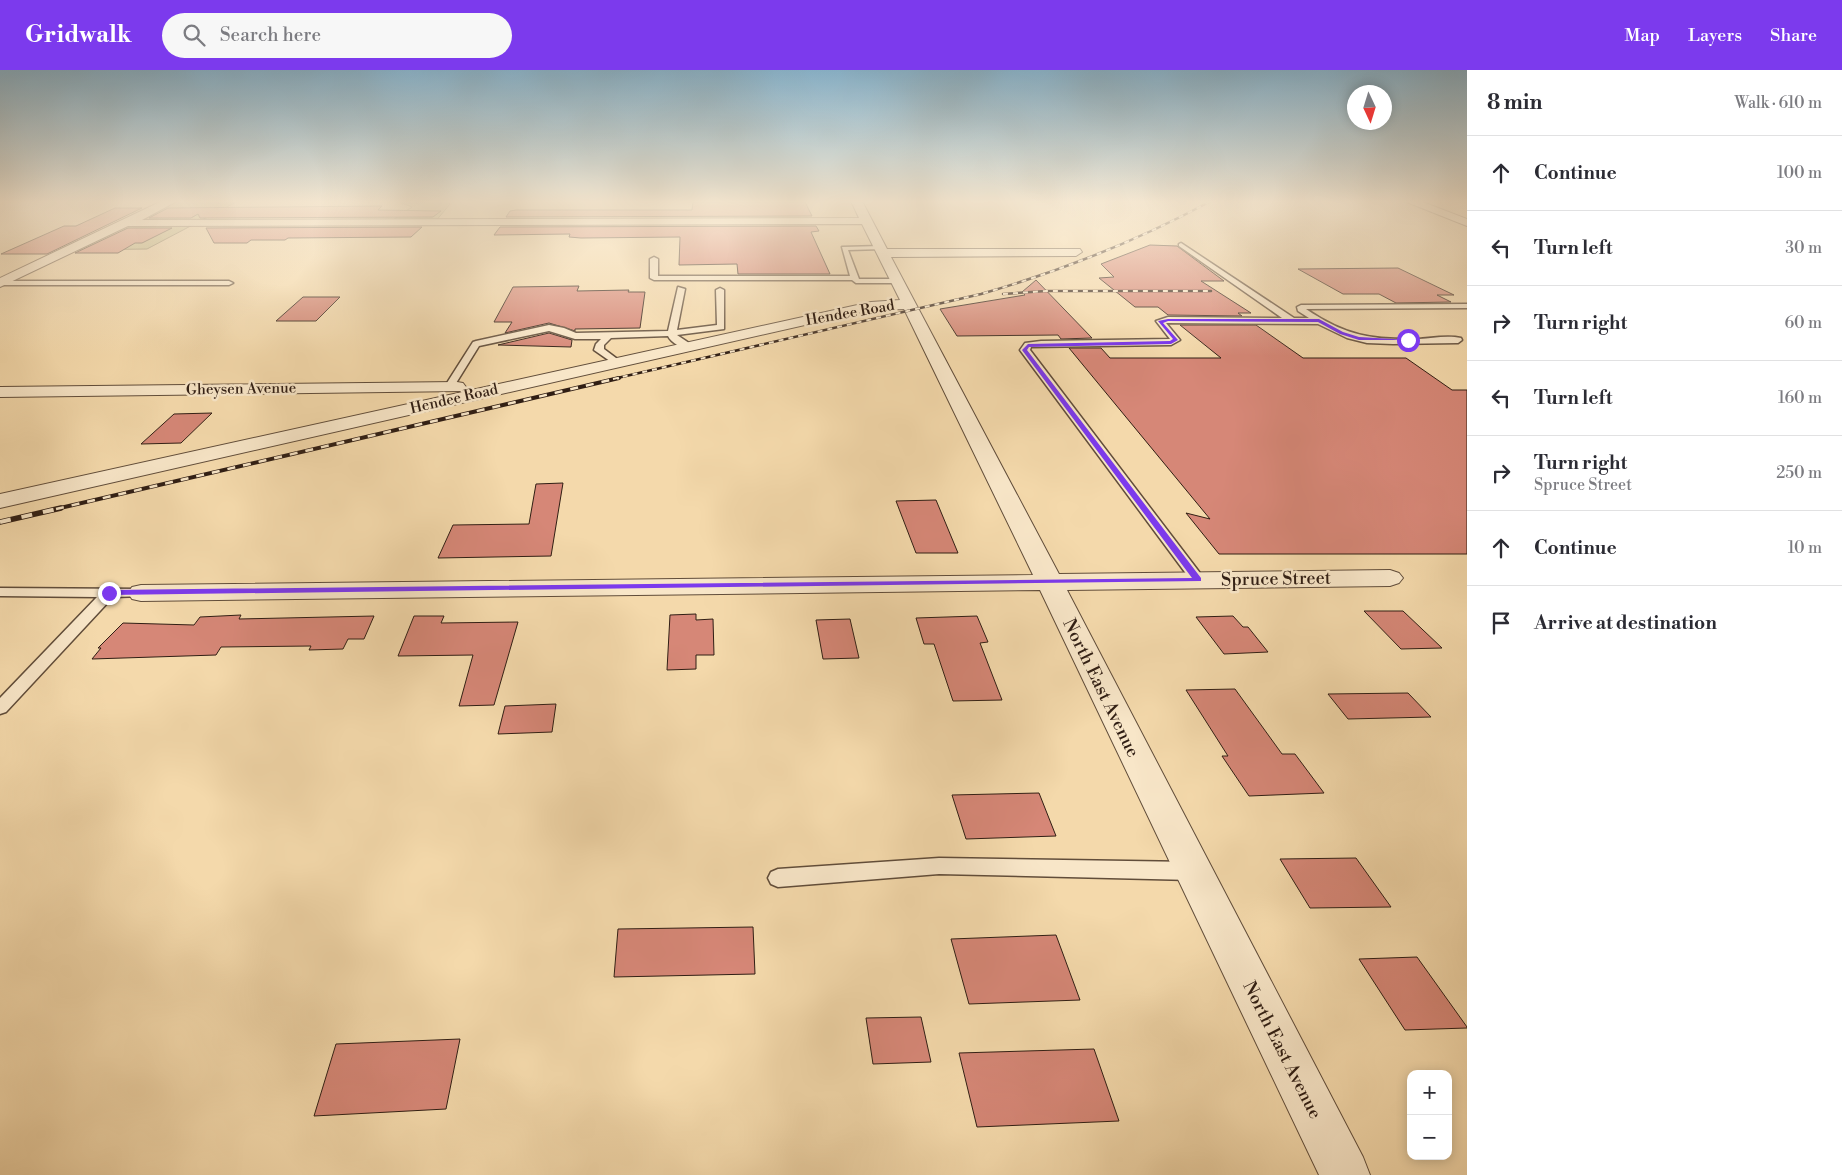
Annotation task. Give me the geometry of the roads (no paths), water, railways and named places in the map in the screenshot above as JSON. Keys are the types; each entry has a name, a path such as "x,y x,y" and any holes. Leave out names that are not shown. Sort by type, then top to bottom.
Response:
{"street":[{"path":"0,283 64,253"},
{"name":"North East Avenue","path":"883,253 1345,1175"},
{"name":"Hendee Road","path":"0,501 871,306 903,292"},
{"name":"Gheysen Avenue","path":"0,392 450,386 474,390 480,393"},
{"name":"Spruce Street","path":"141,593 1390,578"}],"lane":[{"path":"846,253 856,281 903,292"},
{"path":"1194,253 1292,320"},
{"path":"654,259 654,278 855,278"},
{"path":"0,283 228,283"},
{"path":"681,289 672,333 673,338 689,347"},
{"path":"450,386 476,344 549,328 561,330 575,336 609,336 672,333 720,327 720,290"},
{"path":"1467,306 1301,307 1302,311 1319,321 1342,333 1359,339 1462,340 1467,345"},
{"path":"1198,580 1025,350 1028,345 1041,344 1171,342 1176,340 1160,323 1160,321 1168,320 1319,321"},
{"path":"609,336 600,344 599,350 617,363"},
{"path":"0,592 141,593"},
{"path":"0,708 109,593"},
{"path":"778,878 939,866 1192,871"}],"railway":[{"path":"613,379 981,294 1101,253"},
{"path":"1003,294 1046,291 1211,291"},
{"path":"56,509 619,378"},
{"path":"0,522 61,508"}]}
